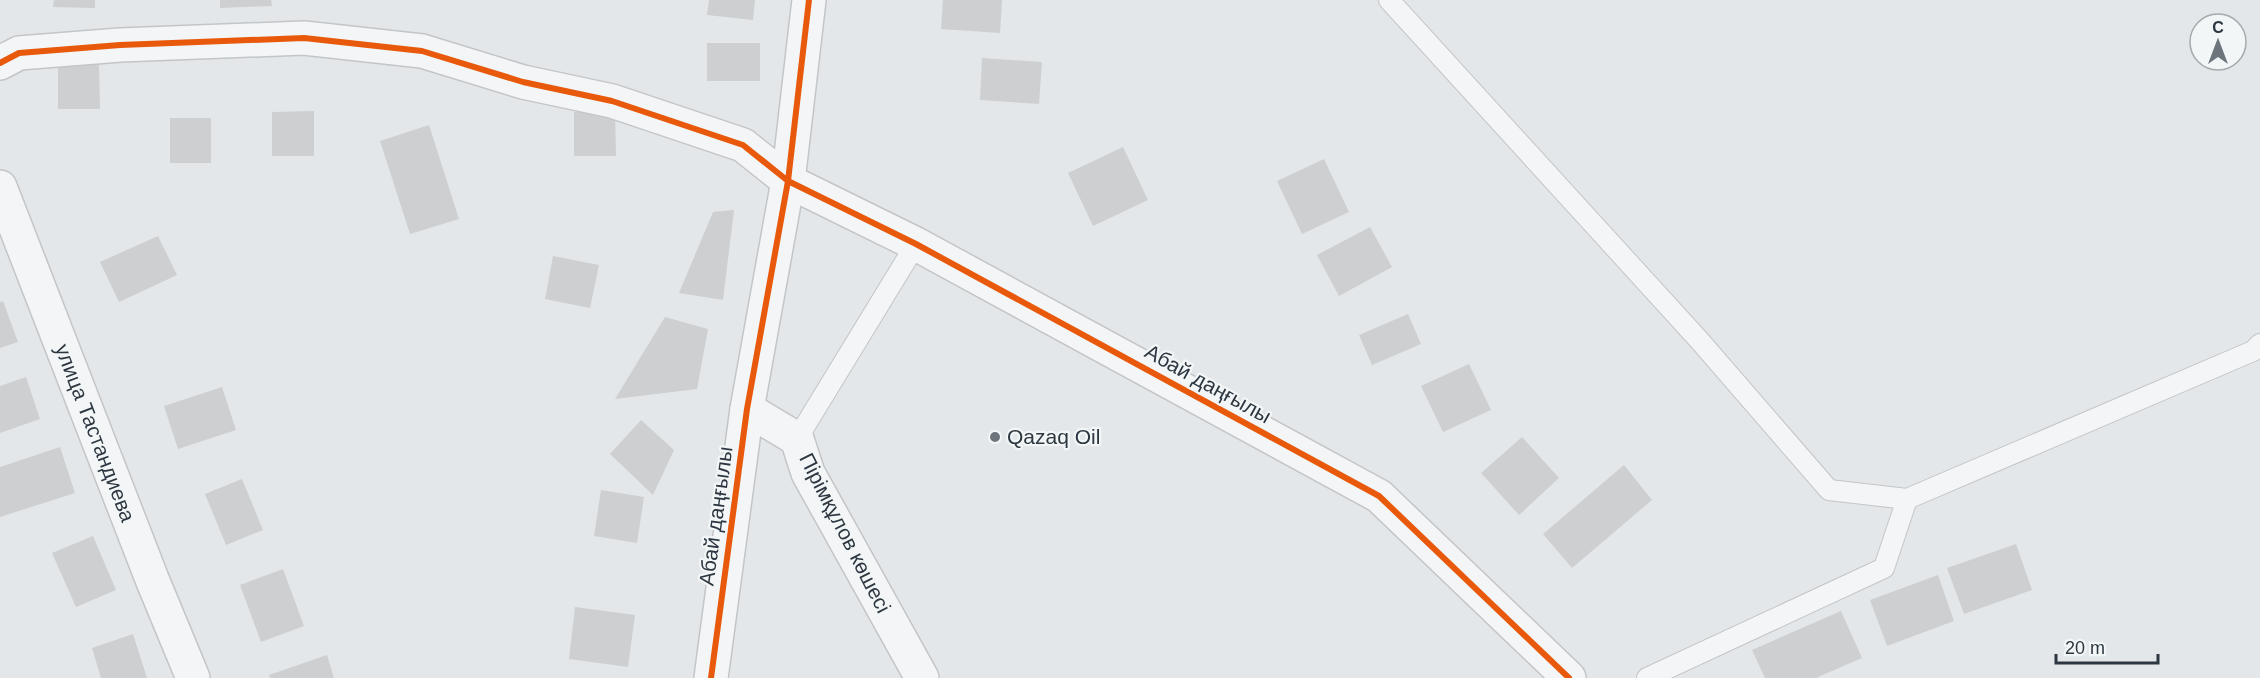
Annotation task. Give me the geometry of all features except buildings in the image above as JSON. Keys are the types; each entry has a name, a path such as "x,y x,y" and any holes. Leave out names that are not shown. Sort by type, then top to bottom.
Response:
{"street":[{"name":"Абай даңғылы","path":"711,678 747,410 788,181 808,0"},
{"path":"0,63 19,53 120,45 304,38 422,51 523,82 612,101 743,145 788,181"},
{"name":"Абай даңғылы","path":"788,181 916,243 1378,496 1569,678"},
{"name":"улица Тастандиева","path":"0,187 193,678"},
{"name":"Пірімқұлов көшесі","path":"747,410 797,440 808,473 922,678"}],"lane":[{"path":"1389,0 1699,340 1829,490 1907,499 2253,351 2260,344"},
{"path":"797,440 916,243"},
{"path":"1647,678 1884,568 1907,499"}],"cycle path":[{"path":"711,678 747,409 788,181 809,0"},
{"path":"0,63 19,53 120,45 304,38 422,51 523,82 612,101 743,145 788,181 916,244 1379,496 1569,678"}],"place":[{"name":"Qazaq Oil","path":"995,437"}]}
